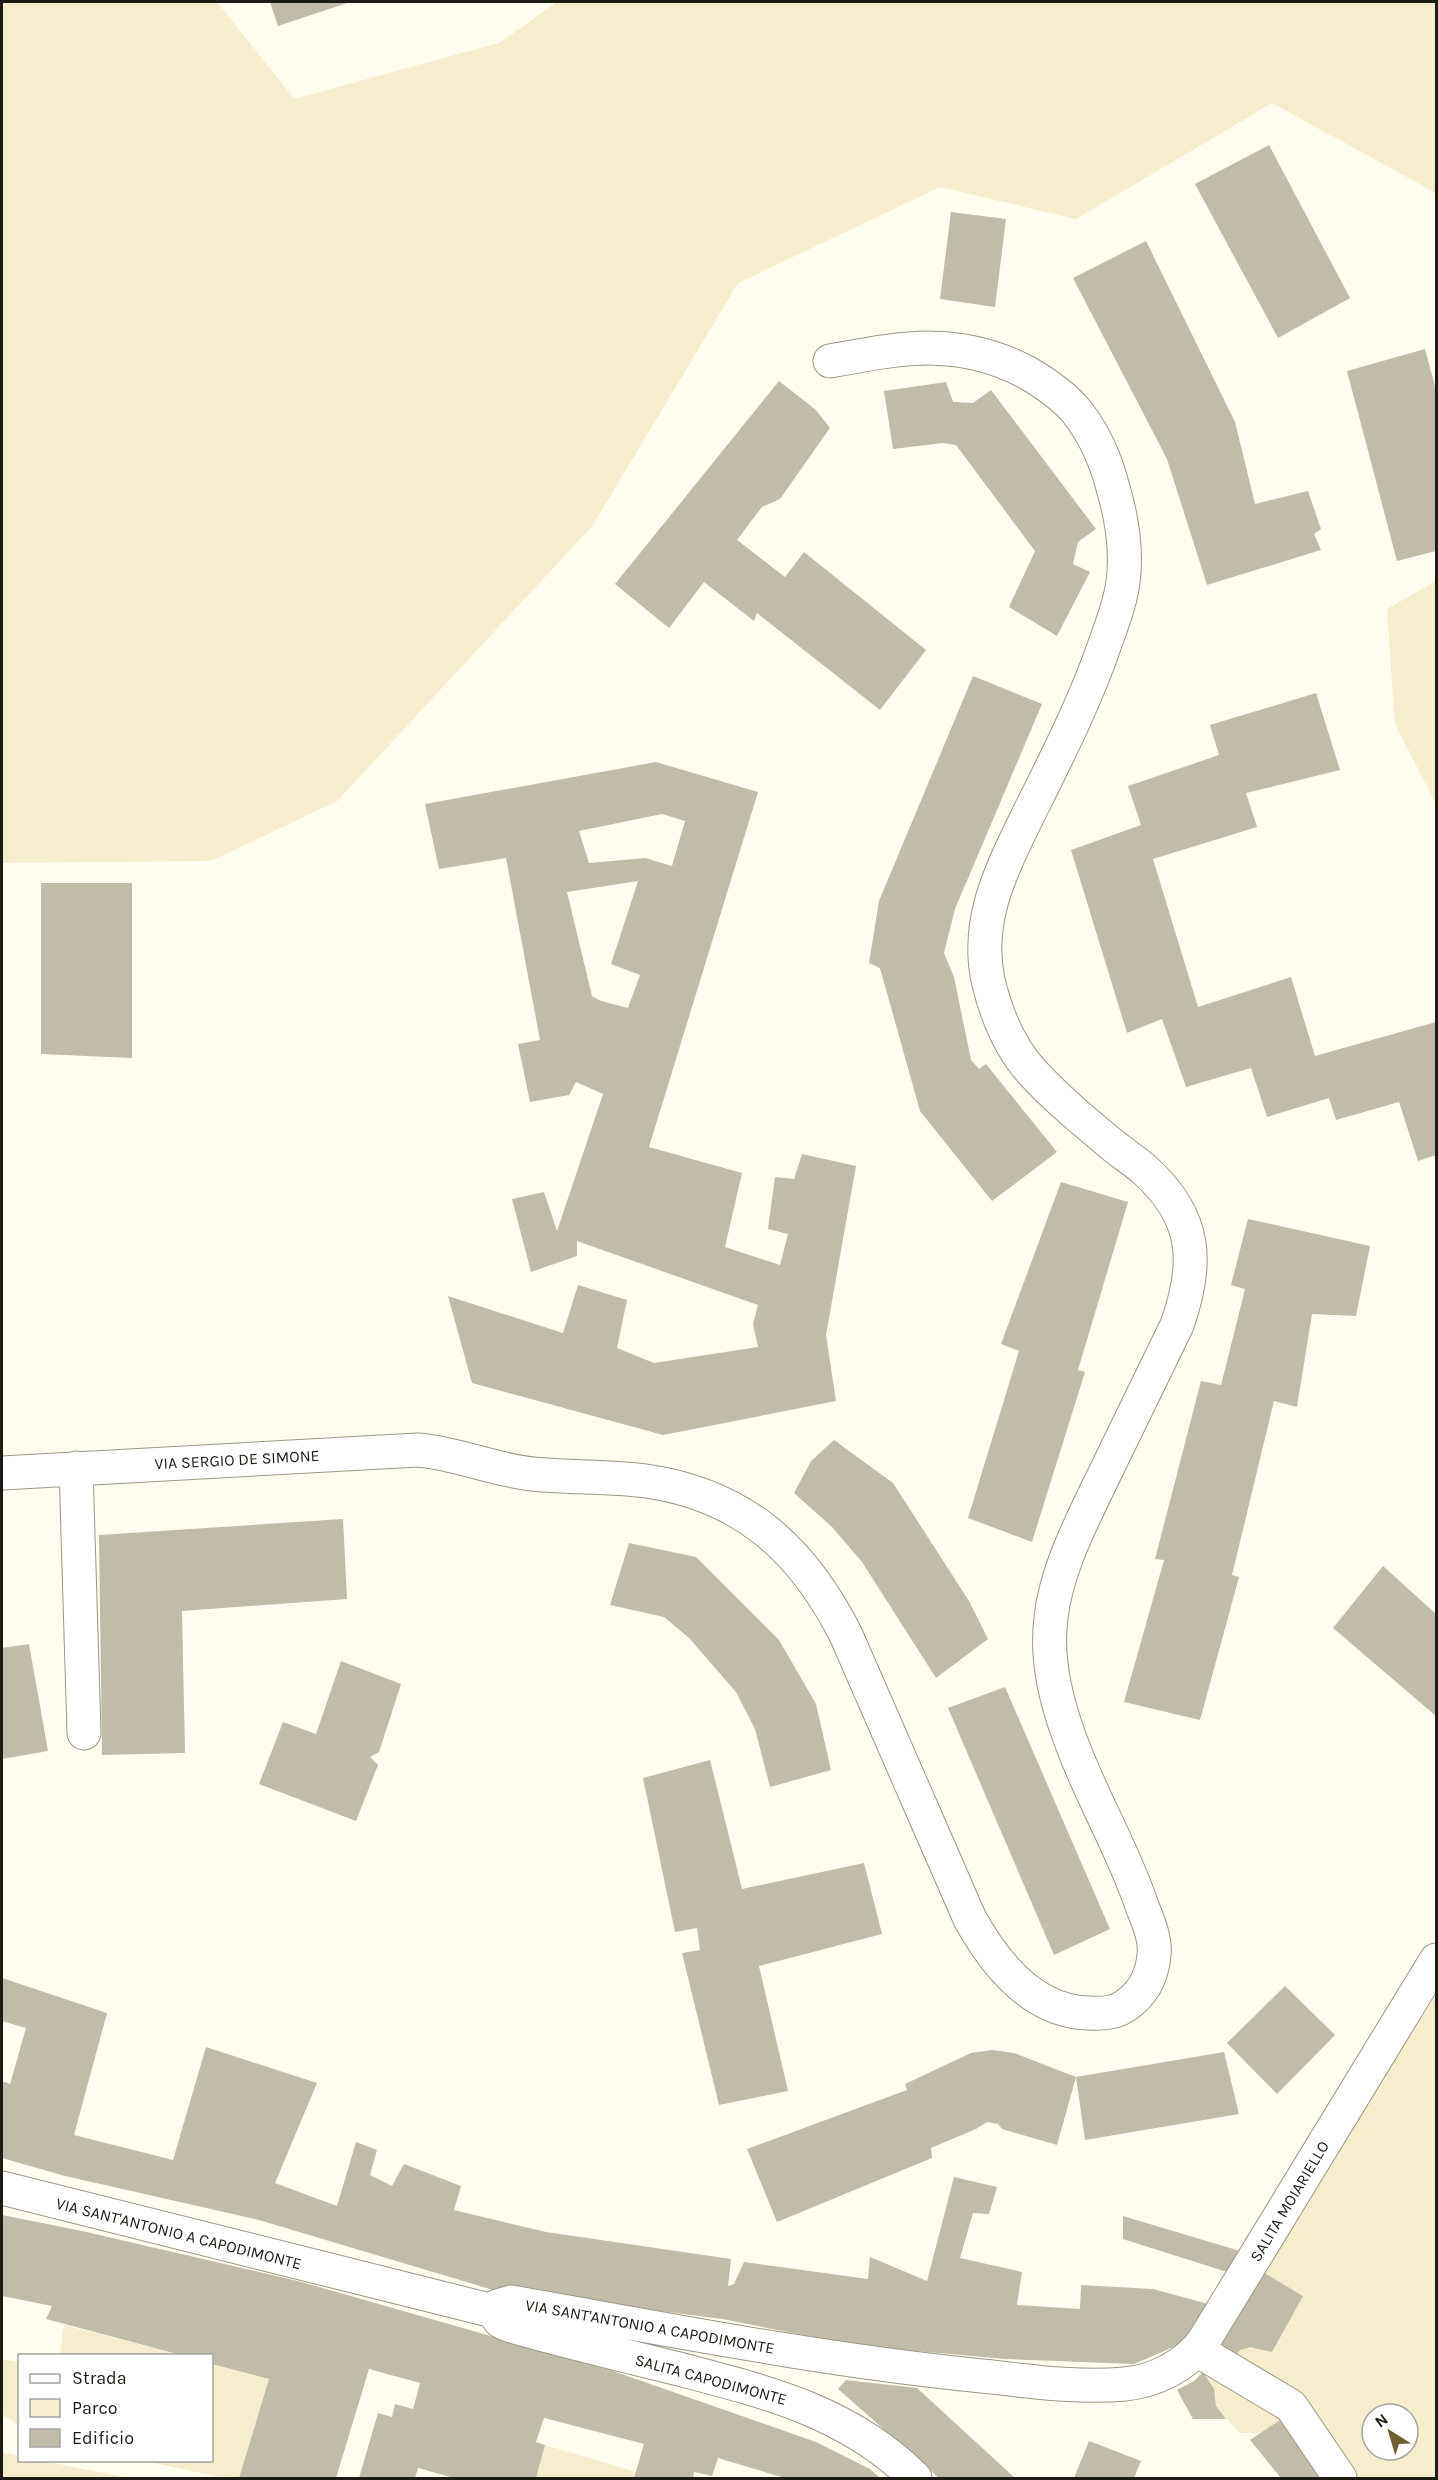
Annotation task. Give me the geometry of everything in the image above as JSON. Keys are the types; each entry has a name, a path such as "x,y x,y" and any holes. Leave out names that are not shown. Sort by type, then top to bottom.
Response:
{"street":[{"name":"VIA SERGIO DE SIMONE","path":"2,1473 401,1450 432,1451 494,1467 533,1474 604,1477 680,1488 735,1509 764,1528 791,1552 830,1605 846,1635 966,1909 985,1946 995,1959 1017,1983 1034,1995 1050,2005 1074,2013 1101,2014 1119,2010 1134,2000 1145,1988 1155,1954 1153,1940 1133,1880 1068,1735 1053,1677 1049,1632 1053,1602 1078,1531 1177,1325 1188,1292 1191,1256 1187,1232 1166,1191 1143,1168 1066,1104 1022,1059 1012,1044 998,1013 988,980 984,949 987,913 998,879 1086,693 1118,607 1124,573 1124,541 1119,507 1103,455 1084,421 1055,391 1007,362 969,350 932,347 886,351 830,361"},
{"path":"76,1468 84,1733"},
{"name":"SALITA MOIARIELLO","path":"1099,2385 1126,2384 1154,2378 1177,2367 1197,2350 1437,1960"},
{"name":"VIA SANT'ANTONIO A CAPODIMONTE","path":"2,2188 493,2312 497,2306 511,2302 855,2361 1052,2383 1099,2385"},
{"name":"SALITA CAPODIMONTE","path":"493,2312 500,2321 507,2325 749,2387 809,2407 869,2441 915,2478"},
{"path":"1197,2350 1291,2406 1340,2478"}],"green space":[{"path":"2,2 217,2 294,99 499,43 557,2 1436,2 1436,193 1272,103 1076,219 940,187 738,283 593,525 337,801 211,861 2,863"},
{"path":"1436,581 1436,804 1395,724 1387,609"},
{"path":"1436,1996 1436,2478 1325,2478 1271,2427 1259,2433 1239,2433 1216,2406 1203,2372 1303,2200"},
{"path":"64,2325 177,2354 60,2354"},
{"path":"2,2359 18,2362 18,2424 2,2414"},
{"path":"213,2364 269,2379 239,2478 224,2478 150,2462 213,2462"},
{"path":"545,2445 636,2472 634,2478 536,2478"},
{"path":"2,2452 18,2456 18,2462 48,2462 130,2478 2,2478"}],"building":[{"path":"270,2 350,2 278,26"},
{"path":"1269,145 1350,298 1278,338 1195,184"},
{"path":"951,212 1006,219 995,307 940,299"},
{"path":"1146,241 1235,422 1255,504 1308,491 1321,529 1314,534 1321,550 1207,585 1167,459 1073,278"},
{"path":"1425,349 1436,390 1436,551 1397,561 1347,371"},
{"path":"779,381 816,410 830,428 780,499 762,507 737,540 785,577 804,552 926,650 880,710 757,613 754,621 704,582 669,628 615,584"},
{"path":"946,382 953,402 973,403 991,390 1096,529 1078,542 1073,564 1090,572 1057,636 1009,607 1035,551 956,445 943,443 893,449 884,391"},
{"path":"973,676 1042,704 955,909 944,953 954,977 971,1060 979,1069 986,1064 1057,1152 992,1201 920,1111 880,968 869,963 879,901"},
{"path":"1316,693 1340,770 1246,793 1257,827 1153,859 1198,1007 1291,977 1315,1056 1436,1022 1436,1155 1418,1161 1399,1102 1336,1120 1329,1098 1267,1117 1251,1068 1186,1087 1162,1019 1127,1033 1071,850 1141,825 1128,786 1219,755 1210,725"},
{"path":"656,762 758,792 649,1147 742,1173 725,1247 780,1265 788,1234 768,1229 775,1177 794,1179 802,1154 856,1166 826,1335 836,1401 663,1435 472,1383 448,1296 563,1333 578,1285 627,1300 617,1348 654,1363 758,1347 753,1324 758,1305 577,1241 577,1256 531,1272 512,1199 544,1192 557,1231 603,1094 576,1082 569,1095 530,1102 518,1044 540,1040 506,858 439,869 425,804","holes":["662,814 685,821 672,866 645,858 589,863 579,831","638,881 611,964 640,975 628,1008 601,1001 592,996 567,892"]},
{"path":"41,883 132,883 132,1058 41,1054"},
{"path":"1061,1182 1128,1202 1078,1370 1085,1372 1032,1542 968,1518 1019,1351 1001,1344"},
{"path":"1248,1219 1370,1246 1356,1316 1312,1314 1297,1407 1274,1401 1232,1575 1239,1577 1200,1720 1124,1702 1164,1560 1155,1559 1201,1381 1221,1385 1245,1289 1231,1285"},
{"path":"834,1440 893,1483 969,1601 988,1639 936,1678 862,1562 832,1527 794,1493 811,1461"},
{"path":"343,1519 347,1599 182,1611 185,1753 102,1755 99,1535"},
{"path":"629,1543 696,1557 779,1640 816,1704 831,1770 770,1787 755,1729 736,1692 689,1638 664,1617 610,1605"},
{"path":"1383,1566 1436,1614 1436,1716 1333,1628"},
{"path":"29,1644 48,1751 2,1759 2,1648"},
{"path":"341,1661 401,1684 379,1752 370,1757 378,1765 356,1821 259,1784 283,1722 316,1734"},
{"path":"1005,1687 1110,1929 1054,1955 948,1708"},
{"path":"710,1760 742,1889 864,1863 882,1934 759,1966 788,2091 719,2105 682,1953 700,1950 697,1928 675,1932 643,1778"},
{"path":"2,1978 107,2013 74,2135 173,2160 206,2047 317,2083 275,2183 337,2206 356,2142 377,2150 370,2175 392,2186 404,2164 461,2186 454,2210 546,2232 731,2259 728,2286 734,2284 744,2262 868,2279 870,2257 927,2281 954,2177 997,2187 989,2214 973,2213 960,2258 1022,2272 1017,2305 1080,2309 1081,2285 1153,2289 1212,2305 1203,2318 1176,2346 1134,2364 1006,2359 859,2346 722,2319 534,2295 530,2301 259,2220 65,2176 2,2158 2,2081 10,2084 26,2028 2,2021"},
{"path":"1285,1986 1335,2035 1277,2094 1227,2043"},
{"path":"992,2050 1014,2053 1076,2077 1057,2145 1002,2129 998,2124 987,2122 931,2148 932,2158 777,2222 747,2149 907,2090 905,2084 971,2053"},
{"path":"1224,2052 1239,2114 1085,2140 1076,2077"},
{"path":"2,2215 298,2281 613,2371 816,2442 870,2469 880,2478 785,2478 718,2458 712,2476 694,2472 693,2478 634,2478 644,2444 544,2418 536,2442 545,2445 536,2478 454,2478 418,2468 415,2478 359,2478 378,2413 392,2417 395,2404 413,2409 420,2383 369,2369 336,2478 239,2478 269,2379 213,2364 213,2354 177,2354 46,2319 52,2306 2,2296"},
{"path":"1123,2216 1240,2251 1227,2272 1123,2239"},
{"path":"1261,2271 1303,2296 1272,2352 1250,2347 1240,2350 1235,2358 1215,2347"},
{"path":"1203,2372 1214,2389 1216,2406 1226,2419 1193,2419 1177,2390 1194,2381"},
{"path":"846,2380 917,2388 1015,2478 939,2478 838,2389"},
{"path":"1283,2418 1325,2478 1281,2478 1250,2440"},
{"path":"1089,2441 1141,2461 1134,2478 1074,2478"}]}
